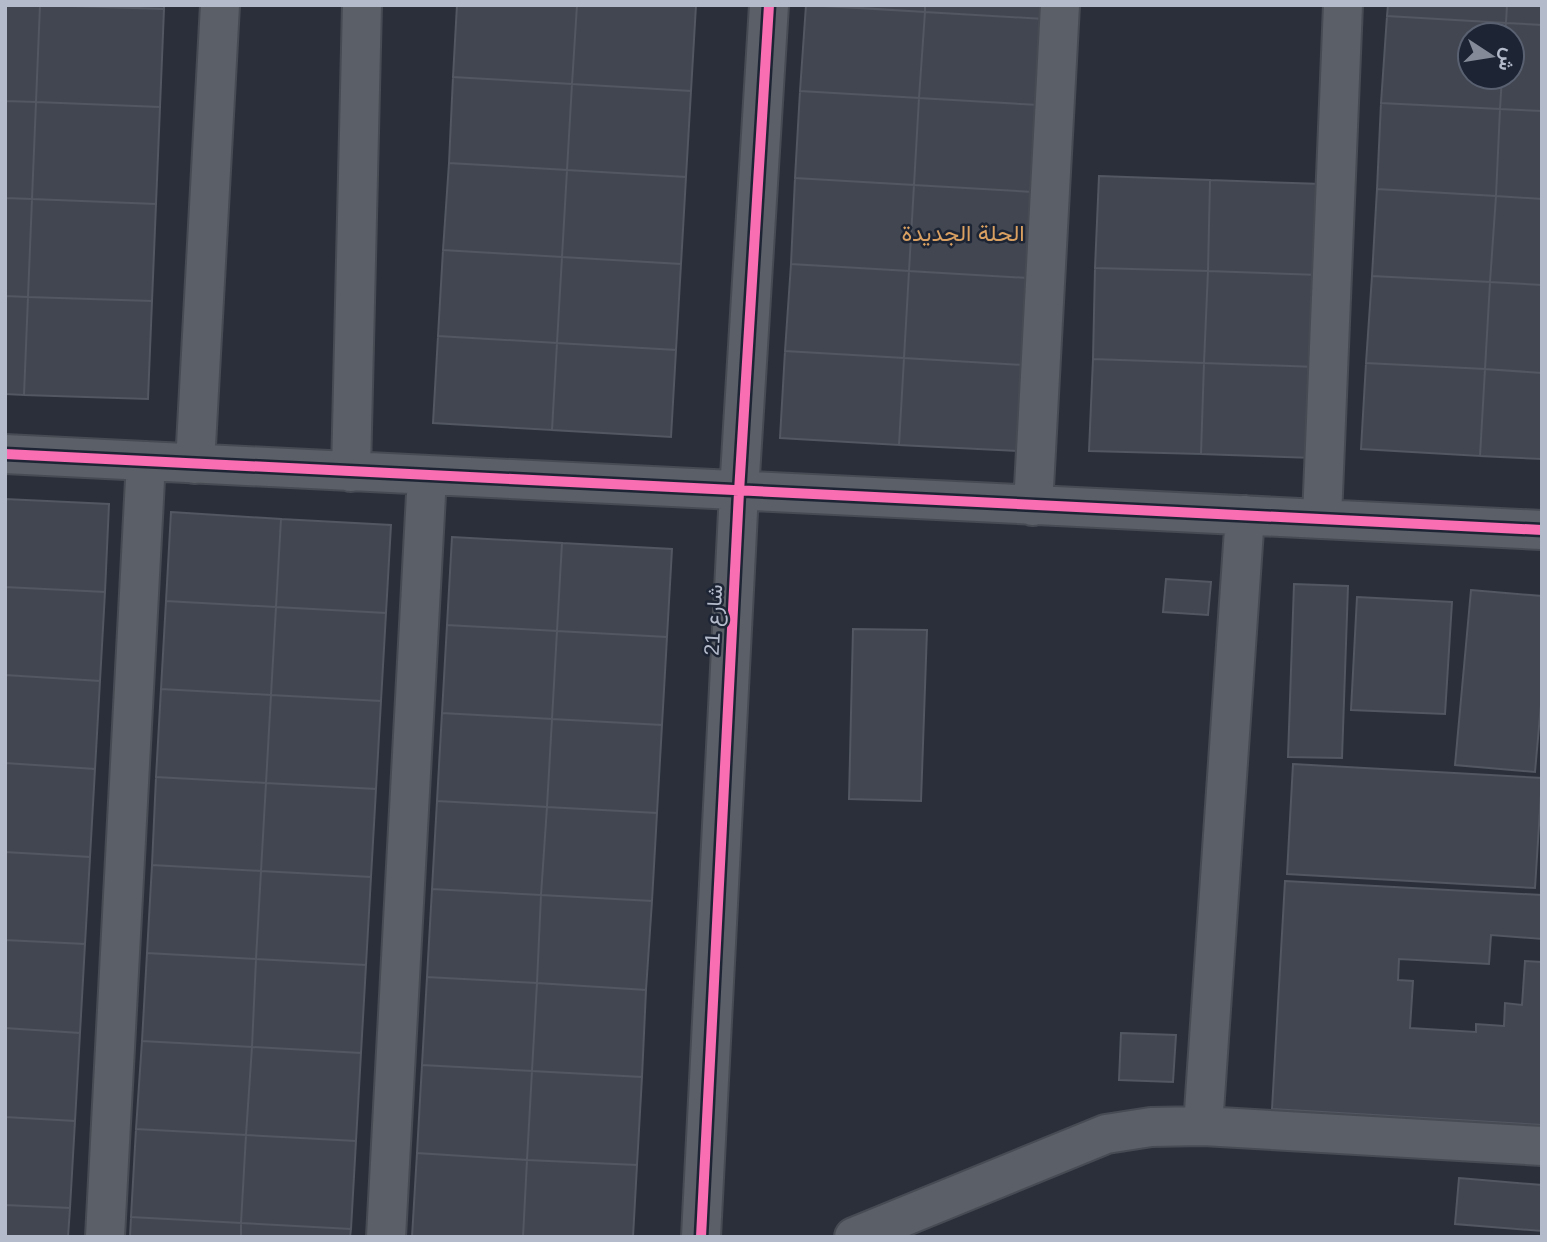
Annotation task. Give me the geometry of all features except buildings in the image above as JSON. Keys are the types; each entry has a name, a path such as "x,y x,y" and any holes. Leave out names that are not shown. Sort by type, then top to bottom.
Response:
{"street":[{"path":"195,464 220,5"},
{"path":"351,472 362,5"},
{"name":"شارع 21","path":"701,1237 738,492 769,5"},
{"path":"1033,506 1060,5"},
{"path":"1322,518 1343,5"},
{"path":"5,454 1542,530"},
{"path":"106,1237 146,461"},
{"path":"386,1237 427,476"},
{"path":"1203,1126 1245,514"},
{"path":"854,1237 1106,1133 1151,1127 1203,1126 1542,1146"}],"cycle path":[{"path":"701,1237 739,492 769,5"},
{"path":"5,454 1542,530"}],"district":[{"name":"الحلة الجديدة","path":"963,233"}]}
